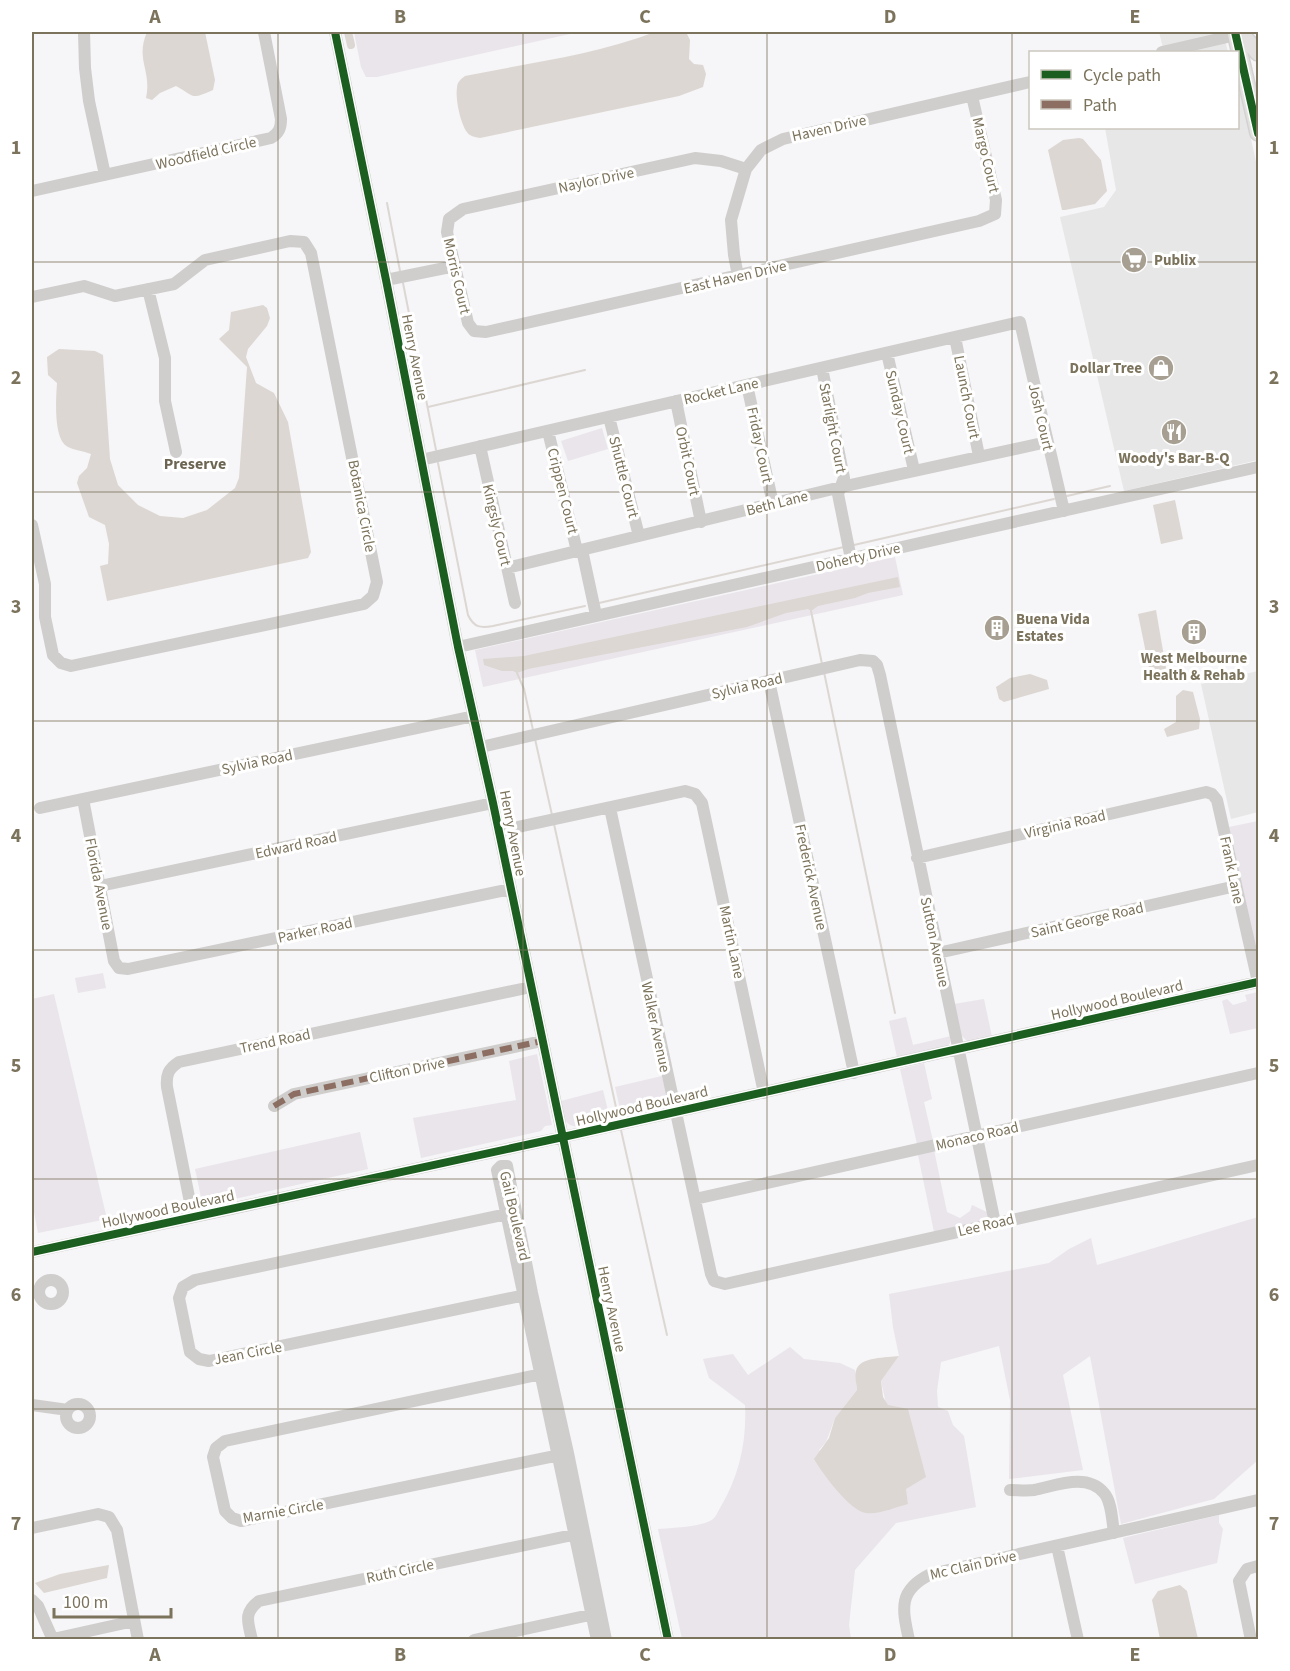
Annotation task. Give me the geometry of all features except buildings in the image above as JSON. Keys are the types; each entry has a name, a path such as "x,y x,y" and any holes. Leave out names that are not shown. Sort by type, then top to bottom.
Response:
{"main road":[{"path":"1236,33 1245,38 1258,53"},
{"path":"1236,33 1258,133"}],"street":[{"path":"84,32 89,101 105,175"},
{"name":"Woodfield Circle","path":"32,191 271,138 276,135 281,119 264,32"},
{"name":"Henry Avenue","path":"334,32 386,280 458,647 499,831 668,1640"},
{"path":"1166,51 1236,33"},
{"name":"Haven Drive","path":"738,276 731,220 746,169 761,150 783,139 1029,82"},
{"name":"Margo Court","path":"972,96 996,200 994,214"},
{"name":"Naylor Drive","path":"449,219 463,209 695,158 721,160 746,169"},
{"name":"East Haven Drive","path":"474,331 486,332 738,276 979,221 994,214"},
{"name":"Morris Court","path":"449,219 447,232 468,323 474,331"},
{"name":"Botanica Circle","path":"32,297 84,286 115,296 174,284 205,260 290,241 304,242 311,253 377,582 373,596 364,604 71,666 62,663 53,655 45,617 45,584 32,525"},
{"path":"386,280 455,266"},
{"path":"148,289 165,358 165,401 176,452"},
{"name":"Rocket Lane","path":"421,460 1020,322"},
{"name":"Josh Court","path":"1020,322 1064,511"},
{"name":"Launch Court","path":"955,337 979,456"},
{"name":"Sunday Court","path":"887,353 914,470"},
{"name":"Starlight Court","path":"822,368 844,478 838,494 851,559"},
{"name":"Friday Court","path":"747,385 773,504"},
{"name":"Orbit Court","path":"676,401 701,522"},
{"name":"Shuttle Court","path":"609,417 639,536"},
{"name":"Crippen Court","path":"548,431 596,615"},
{"name":"Beth Lane","path":"507,568 841,487 1047,442"},
{"name":"Kingsly Court","path":"480,446 515,603"},
{"name":"Doherty Drive","path":"458,647 1258,467"},
{"name":"Sylvia Road","path":"481,747 860,660 873,661"},
{"name":"Sutton Avenue","path":"873,661 880,675 995,1223"},
{"name":"Frederick Avenue","path":"769,681 854,1073"},
{"name":"Sylvia Road","path":"40,808 474,716"},
{"name":"Martin Lane","path":"610,808 685,791 694,794 702,803 764,1093"},
{"name":"Virginia Road","path":"918,858 1206,792 1212,794"},
{"name":"Frank Lane","path":"1212,794 1217,800 1258,982"},
{"name":"Florida Avenue","path":"83,799 114,961 119,968"},
{"name":"Edward Road","path":"100,886 493,803"},
{"path":"499,831 610,808"},
{"name":"Walker Avenue","path":"610,808 674,1112 714,1281"},
{"name":"Saint George Road","path":"938,953 1236,886"},
{"name":"Parker Road","path":"119,968 139,967 510,889"},
{"name":"Hollywood Boulevard","path":"32,1252 764,1093 1258,982"},
{"name":"Trend Road","path":"193,1217 167,1087 166,1077 170,1068 179,1062 531,987"},
{"name":"Clifton Drive","path":"274,1106 294,1094 542,1041"},
{"name":"Monaco Road","path":"694,1199 1258,1073"},
{"name":"Lee Road","path":"714,1281 725,1284 1258,1165"},
{"name":"Gail Boulevard","path":"511,1213 580,1534 596,1614 597,1640"},
{"name":"Jean Circle","path":"511,1213 195,1280 183,1287 179,1298 190,1352 199,1359 209,1361 528,1294"},
{"name":"Marnie Circle","path":"546,1373 225,1441 216,1448 213,1457 225,1511 232,1518 241,1521 563,1454"},
{"path":"32,1405 68,1410"},
{"path":"1010,1490 1033,1490 1062,1483 1092,1484 1105,1493 1110,1507 1114,1533"},
{"name":"Mc Clain Drive","path":"909,1640 903,1612 904,1599 909,1589 919,1579 931,1574 1258,1500"},
{"path":"32,1528 98,1514 109,1516 117,1530 138,1640"},
{"name":"Ruth Circle","path":"252,1640 248,1618 250,1607 259,1601 580,1534"},
{"path":"1057,1546 1078,1640"},
{"path":"1251,1640 1239,1581 1247,1569 1258,1566"},
{"path":"32,1600 38,1606 53,1639 134,1621"},
{"path":"474,1640 596,1614"},
{"name":"Gail Boulevard","path":"596,1614 606,1640"}],"shaded area":[{"path":"147,32 205,32 215,80 213,90 193,96 176,86 160,93 152,100 146,98 147,80 143,50"},
{"path":"354,32 579,32 377,77 366,77 361,67"},
{"path":"655,32 686,32 690,40 689,59 694,64 703,65 706,74 703,87 679,96 480,138 470,135 464,127 459,113 457,86 465,76 585,53"},
{"path":"1159,32 1223,32 1228,51 1164,51"},
{"path":"1241,93 1258,171 1258,460 1124,491 1060,217 1104,207 1116,190 1105,129 1239,129 1239,94"},
{"path":"1083,139 1101,160 1107,191 1095,204 1062,210 1048,150 1063,140"},
{"path":"263,305 267,308 270,318 267,326 248,349 246,357 256,383 274,393 288,422 311,552 308,558 107,601 100,566 108,564 109,544 105,525 89,517 77,483 79,476 87,468 91,454 68,447 63,443 57,418 57,383 48,375 47,357 59,349 95,351 103,355 110,459 118,485 138,505 160,516 183,518 207,510 235,488 239,478 247,367 219,339 229,330 231,312"},
{"path":"602,428 608,449 568,461 561,441"},
{"path":"1175,500 1183,539 1161,544 1153,505"},
{"path":"895,557 903,595 483,687 475,650"},
{"path":"898,577 900,587 818,606 811,611 808,609 786,613 747,627 517,673 484,665 483,659 524,656"},
{"path":"1156,610 1166,668 1150,673 1138,614"},
{"path":"1258,671 1258,812 1231,819 1201,684"},
{"path":"1030,674 1047,680 1049,689 1004,702 999,699 996,687 1010,678"},
{"path":"1183,690 1193,692 1200,719 1199,729 1167,737 1164,729 1176,722 1176,696"},
{"path":"1258,821 1258,957 1229,827"},
{"path":"103,973 106,988 78,993 75,978"},
{"path":"1258,992 1258,1028 1230,1034 1222,1001 1227,999 1233,1005 1247,1001 1245,995"},
{"path":"54,994 107,1219 38,1233 32,1202 32,999"},
{"path":"984,999 992,1037 967,1041 961,1035 954,1004"},
{"path":"906,1017 913,1045 951,1036 950,1043 948,1046 897,1057 889,1021"},
{"path":"537,1054 552,1125 545,1126 541,1131 421,1158 413,1118 516,1100 509,1061"},
{"path":"924,1063 932,1099 924,1102 933,1141 917,1144 900,1069"},
{"path":"662,1076 668,1099 667,1104 622,1118 615,1087"},
{"path":"603,1090 610,1119 580,1127 569,1124 565,1120 561,1101"},
{"path":"360,1132 368,1169 212,1204 202,1202 195,1169"},
{"path":"934,1150 947,1212 960,1218 970,1211 972,1205 989,1213 986,1219 978,1223 934,1232 918,1155"},
{"path":"1258,1217 1258,1460 1214,1499 1121,1524 1090,1356 1063,1375 1083,1470 1009,1479 1010,1400 999,1346 941,1362 937,1391 938,1407 948,1411 953,1425 964,1436 976,1507 896,1523 855,1570 849,1625 851,1639 682,1639 658,1529 695,1525 709,1522 714,1518 727,1496 737,1471 745,1432 745,1405 709,1378 703,1359 733,1354 748,1375 790,1347 804,1359 840,1363 855,1370 857,1390 835,1418 826,1442 819,1450 908,1503 881,1381 899,1356 889,1294 1049,1263 1069,1249 1091,1238 1097,1265"},
{"path":"899,1356 881,1381 883,1397 888,1405 908,1409 926,1477 906,1489 908,1504 881,1512 866,1513 852,1506 845,1499 814,1459 829,1438 835,1418 857,1390 855,1375 858,1366 868,1360"},
{"path":"1219,1515 1219,1523 1223,1529 1217,1563 1135,1584 1123,1538"},
{"path":"109,1565 107,1578 44,1593 35,1583 60,1574"},
{"path":"1180,1585 1187,1591 1198,1639 1160,1639 1152,1600 1158,1591"}],"waterway":[{"path":"348,32 351,45"},
{"path":"387,203 400,271"},
{"path":"403,283 436,450"},
{"path":"428,407 585,370"},
{"path":"438,463 468,615 473,622 481,627 489,627 585,606"},
{"path":"1067,496 1110,486"},
{"path":"854,545 1054,499"},
{"path":"599,603 844,547"},
{"path":"811,611 822,664"},
{"path":"824,672 895,1013"},
{"path":"517,673 524,689 533,730"},
{"path":"535,739 552,815"},
{"path":"554,824 619,1121"},
{"path":"621,1130 667,1335"}],"marked path":[{"path":"274,1106 294,1094 542,1041"}],"cycle path":[{"path":"335,32 458,647 493,803 668,1640"},
{"path":"1235,32 1258,133"},
{"path":"32,1252 563,1137 1258,982"}],"place":[{"name":"Publix","path":"1134,260"},
{"name":"Dollar Tree","path":"1161,368"},
{"name":"Woody's Bar-B-Q","path":"1174,432"},
{"name":"Buena Vida Estates","path":"997,628"},
{"name":"West Melbourne Health & Rehab","path":"1194,632"}],"district":[{"name":"Preserve","path":"195,463"}]}
